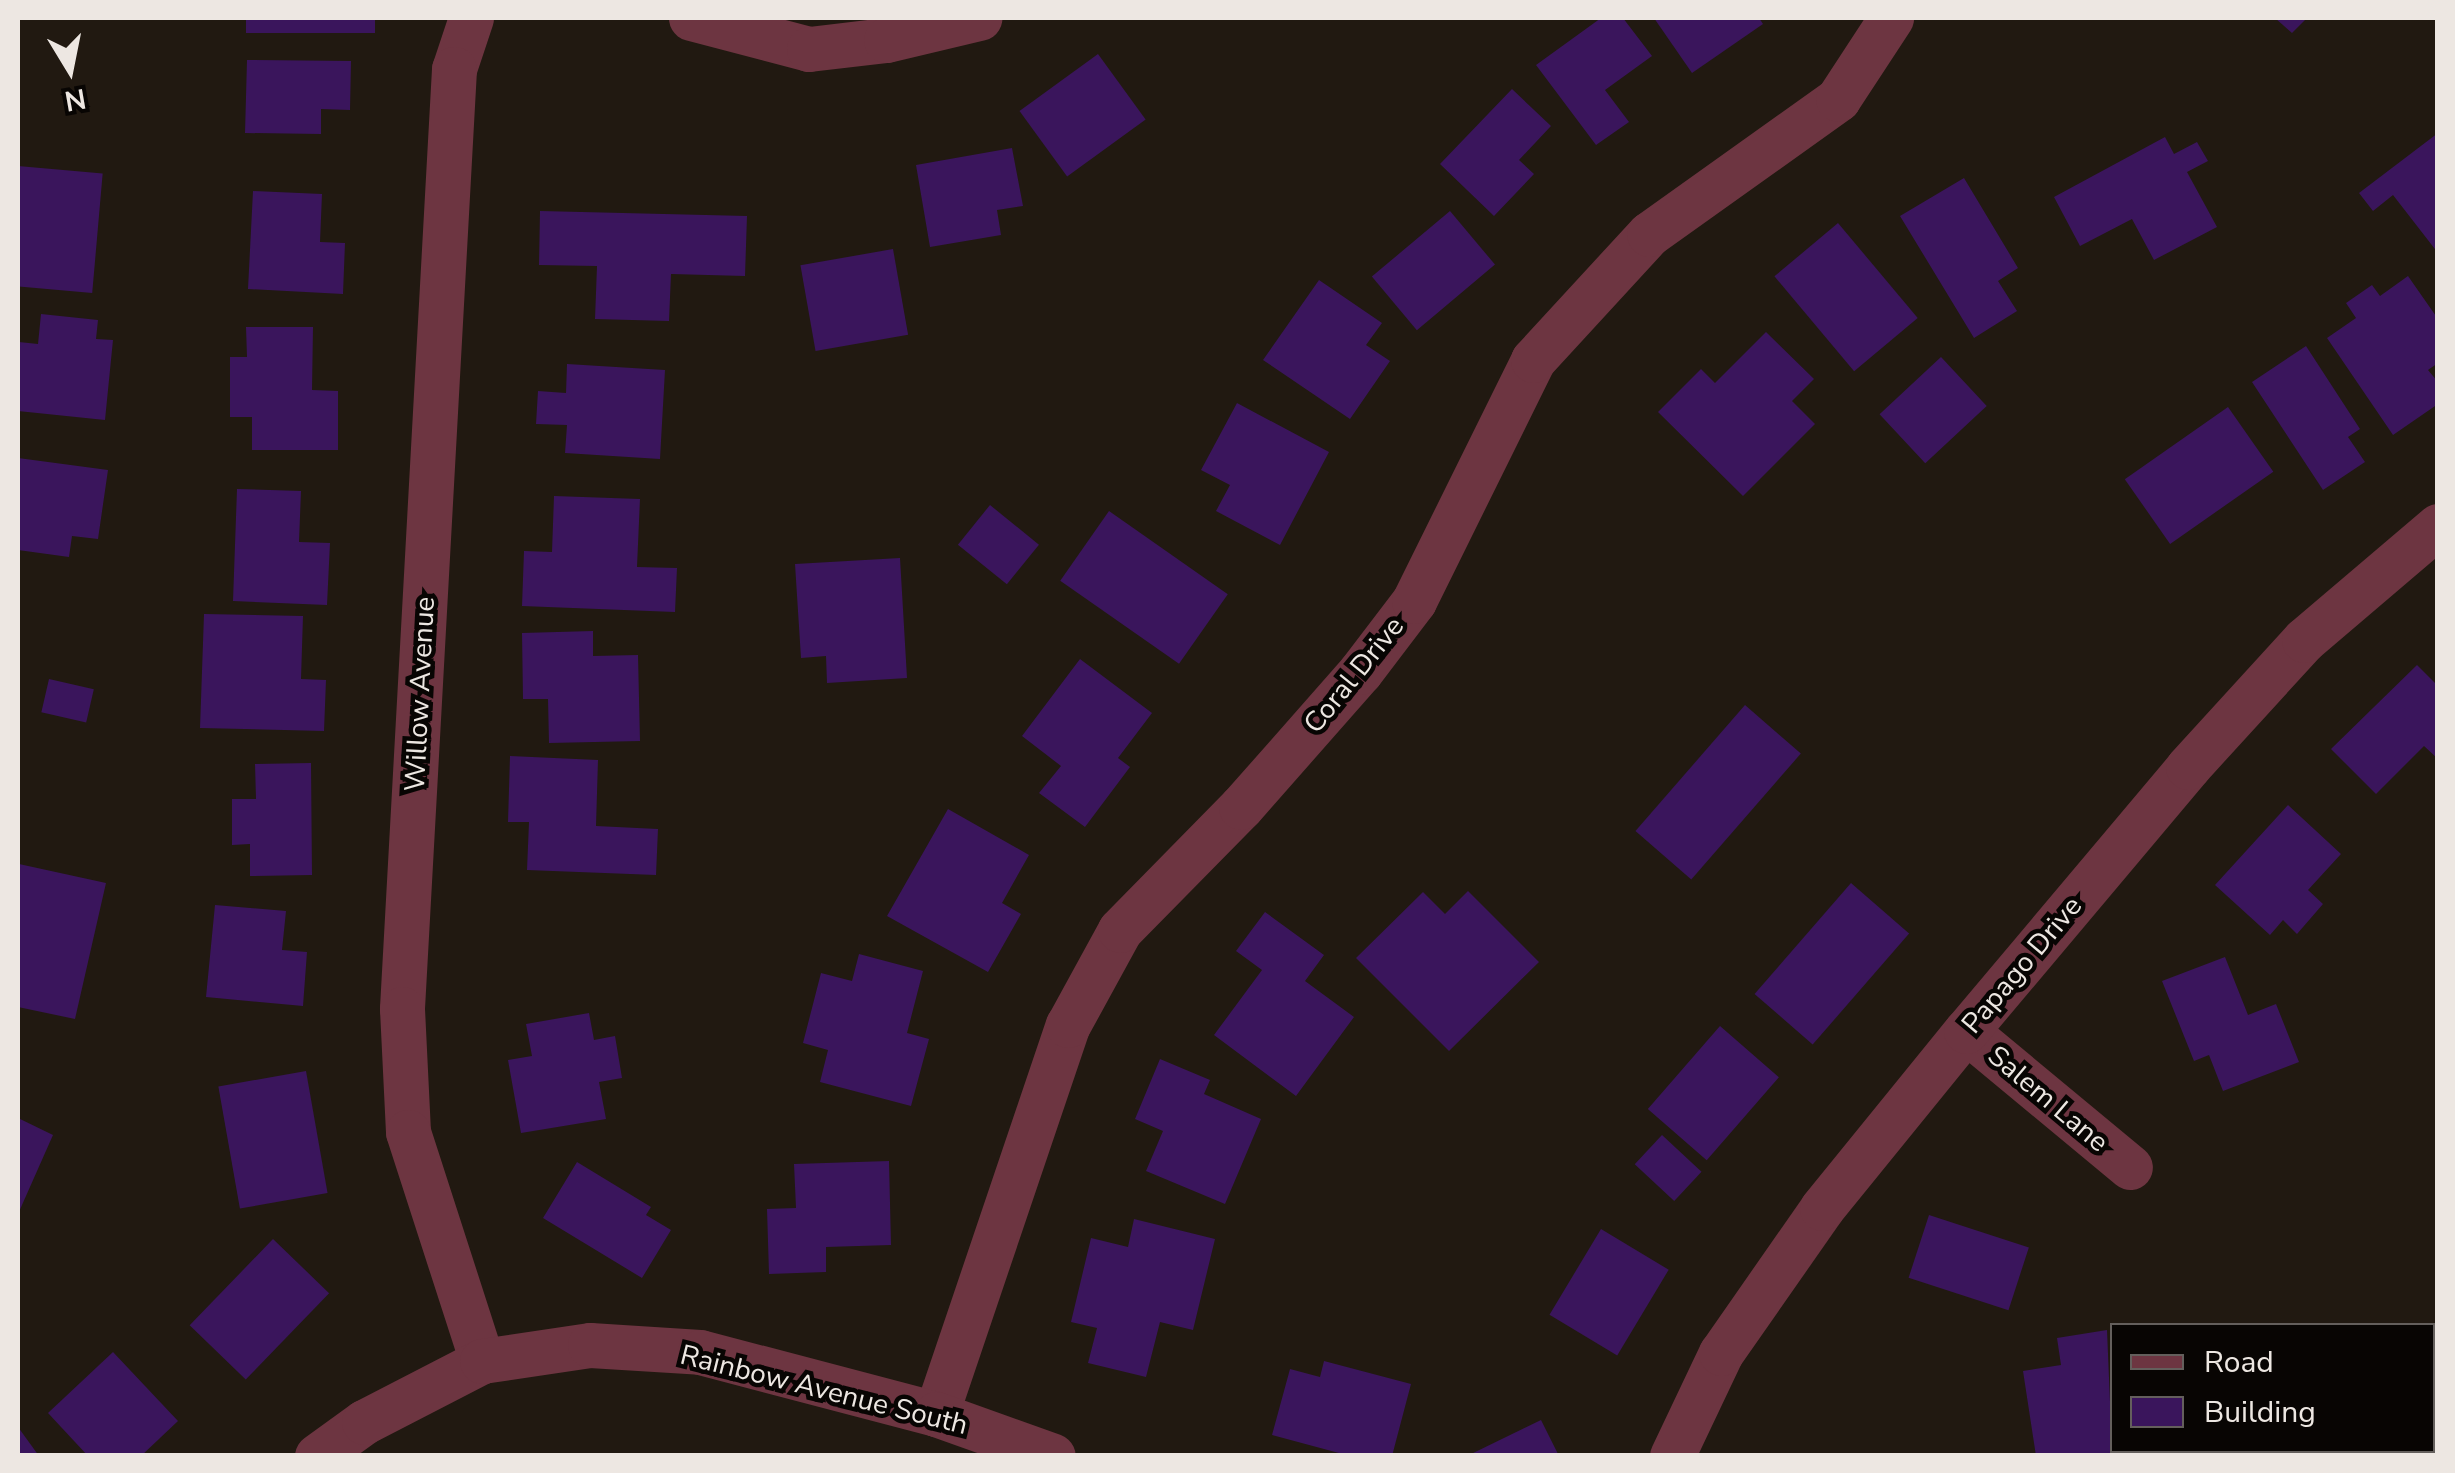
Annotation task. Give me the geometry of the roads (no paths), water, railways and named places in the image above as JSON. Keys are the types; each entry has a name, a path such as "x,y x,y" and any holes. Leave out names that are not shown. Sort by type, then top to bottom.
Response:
{"street":[{"name":"Willow Avenue","path":"472,18 454,69 402,1009 408,1132 482,1361"},
{"path":"691,18 809,49 886,40 979,18"},
{"name":"Coral Drive","path":"936,1414 1068,1025 1120,930 1241,807 1360,672 1414,600 1532,360 1650,234 1838,99 1891,18"},
{"name":"Papago Drive","path":"1672,1456 1721,1353 1822,1208 1966,1032 2188,767 2304,640 2438,526"},
{"name":"Salem Lane","path":"1966,1032 2130,1167"},
{"name":"Rainbow Avenue South","path":"317,1456 364,1422 482,1361 590,1345 700,1352 936,1414 1053,1456"}]}
